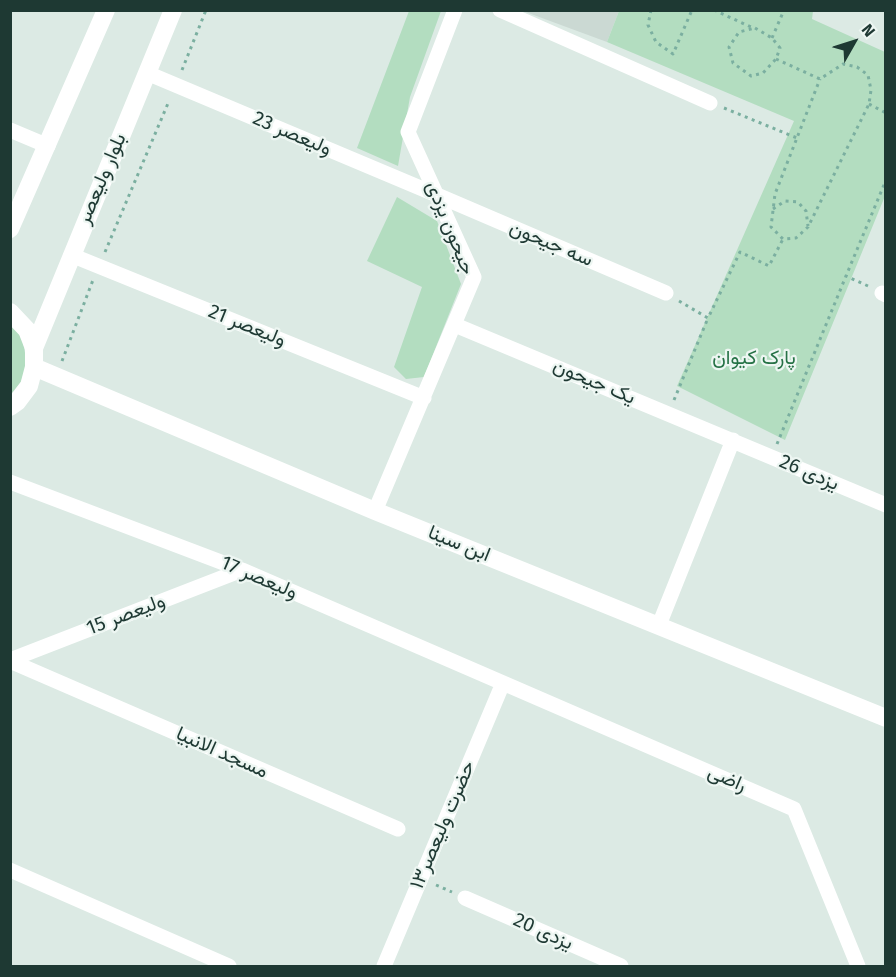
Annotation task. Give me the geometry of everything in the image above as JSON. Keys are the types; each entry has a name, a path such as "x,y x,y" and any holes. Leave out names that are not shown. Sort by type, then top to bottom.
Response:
{"street":[{"path":"10,229 106,10"},
{"name":"بلوار ولیعصر","path":"34,348 173,10"},
{"name":"جیحون یزدی","path":"375,511 474,277 408,132 455,10"},
{"path":"500,10 710,103"},
{"name":"ولیعصر 23","path":"147,73 437,195"},
{"path":"10,130 48,146"},
{"name":"سه جیحون","path":"437,195 666,293"},
{"name":"ولیعصر 21","path":"71,255 424,398"},
{"path":"10,312 27,330 34,348 34,368 29,386 17,402 10,406"},
{"name":"یک جیحون","path":"455,325 733,440"},
{"name":"ابن سینا","path":"34,368 375,511 885,718"},
{"path":"659,625 733,440"},
{"name":"یزدی 26","path":"733,440 885,505"},
{"name":"ولیعصر 17","path":"10,482 242,570 503,683"},
{"name":"ولیعصر 15","path":"10,660 242,570"},
{"name":"مسجد الانبیا","path":"10,660 398,829"},
{"name":"حضرت ولیعصر۱۳","path":"384,966 503,683"},
{"name":"راضی","path":"503,683 794,809 858,966"},
{"path":"10,870 229,966"},
{"name":"یزدی 20","path":"465,898 621,966"}],"path":[{"path":"56,377 99,266 206,10"},
{"path":"651,10 648,25 656,42 673,54 692,10"},
{"path":"714,10 755,28 772,38 780,48 776,59 763,73 751,76 733,63 729,47 739,32 755,28"},
{"path":"772,38 784,10"},
{"path":"776,59 820,78"},
{"path":"843,64 857,67 868,75 871,90 869,104 808,227 796,238 783,239 771,227 775,194 820,78 843,64"},
{"path":"710,103 797,138"},
{"path":"869,104 885,113"},
{"path":"775,448 885,180"},
{"path":"773,209 785,201 798,202 806,211 808,227"},
{"path":"672,404 708,318 740,252 769,266 783,239"},
{"path":"846,276 884,294"},
{"path":"666,293 708,318"},
{"path":"420,879 465,898"}],"shaded area":[{"path":"523,11 619,11 607,42"}],"green space":[{"path":"409,11 441,11 410,97 398,166 357,148"},
{"name":"پارک کیوان","path":"619,11 813,11 812,19 885,52 885,196 785,440 677,386 794,121 607,42"},
{"path":"397,197 437,221 461,284 424,377 406,379 394,367 422,287 367,261"},
{"path":"10,316 23,342 27,364 21,382 11,394"}]}
